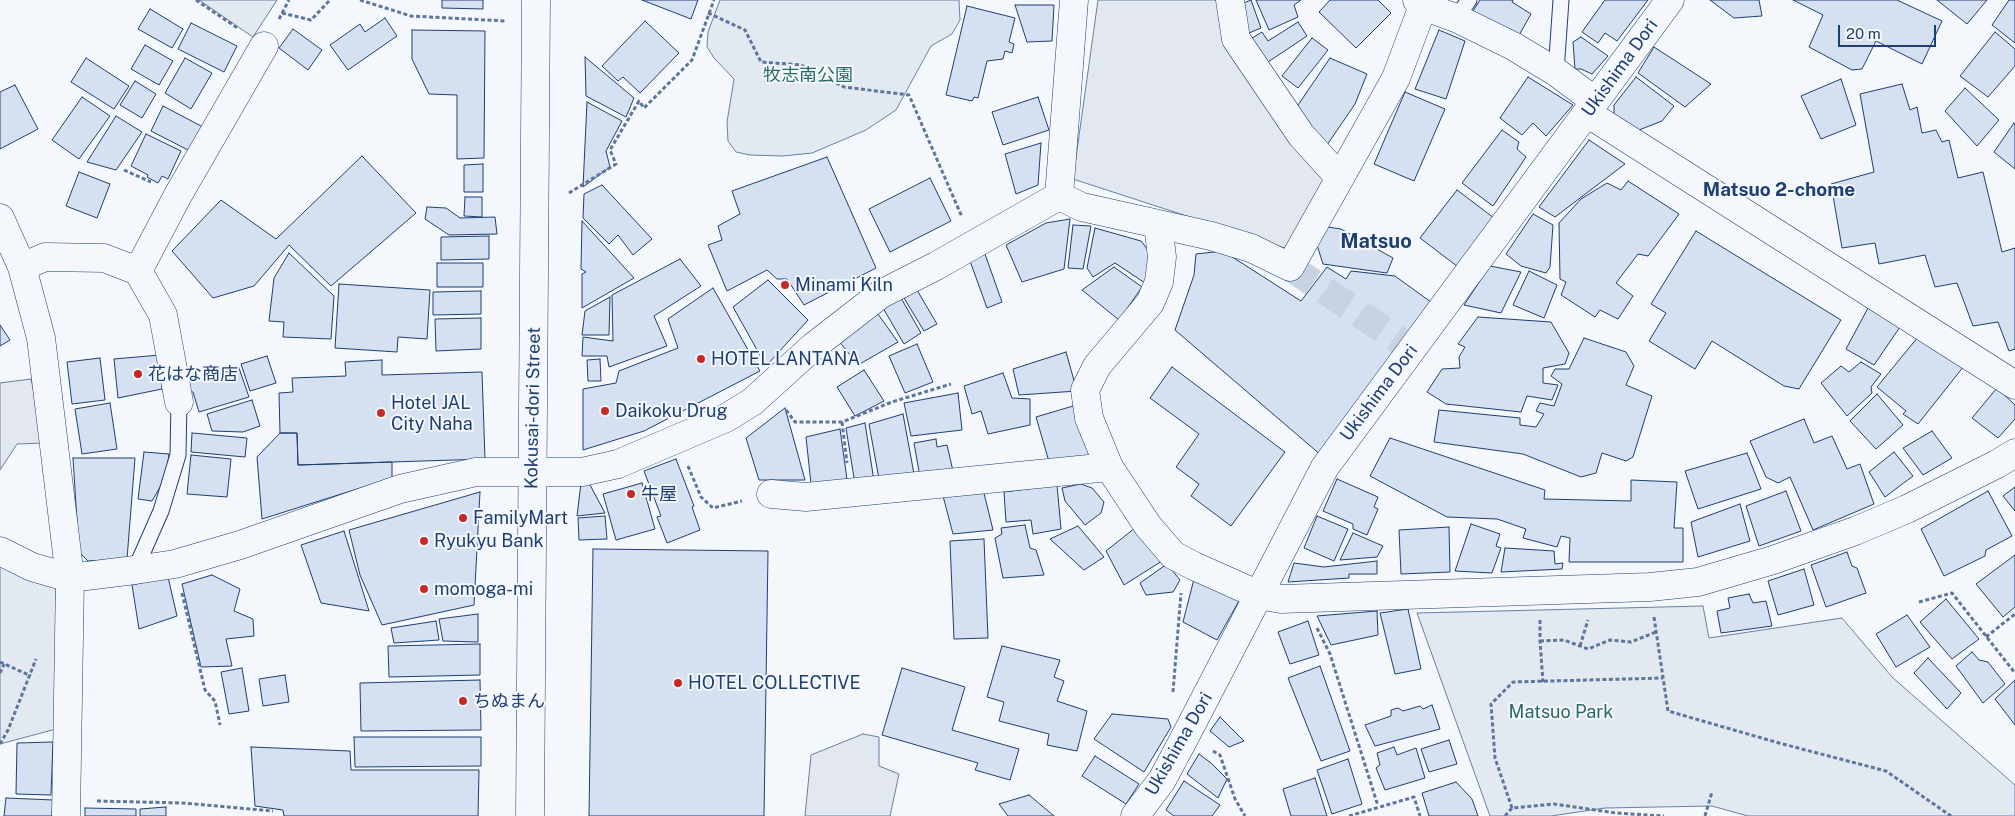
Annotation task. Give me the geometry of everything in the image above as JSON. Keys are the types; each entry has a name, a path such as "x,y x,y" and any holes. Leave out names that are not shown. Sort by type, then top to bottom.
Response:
{"street":[{"name":"Kokusai-dori Street","path":"530,816 536,0"},
{"path":"1060,196 1074,0"},
{"path":"1230,0 1236,39 1301,135 1340,178"},
{"name":"Ukishima Dori","path":"1135,816 1162,780 1186,736 1325,467 1670,0"},
{"path":"1060,196 1082,207 1211,236 1251,248 1290,267 1396,78 1420,3 1463,9 1513,46 1556,72 1591,107 2015,385"},
{"path":"138,271 178,195 264,46"},
{"path":"0,551 32,567 70,578 135,570 175,564 240,545 400,489 476,472 582,472 618,464 675,438 726,418 752,402 769,385 834,330 881,294 936,266 1060,196"},
{"path":"0,218 22,267 41,338 70,578 66,808"},
{"path":"1158,224 1162,257 1159,282 1150,303 1097,366 1085,390 1089,418 1118,484 1173,555 1259,595 1281,599 1650,587 1698,582 1773,560 1855,531 1916,504 1997,464 2015,452"},
{"path":"22,267 45,257 104,258 138,271 163,315 179,402"},
{"path":"771,494 806,497 1109,467"}],"lane":[{"path":"1556,72 1561,0"},
{"path":"135,570 161,511 178,455 179,402"}],"path":[{"path":"282,13 311,20 330,0"},
{"path":"360,0 411,16 509,21"},
{"path":"569,193 616,164 610,150 638,101 644,108 692,60 714,0"},
{"path":"708,13 745,30 762,62 801,65 844,87 909,95 974,245"},
{"path":"769,385 795,422 842,422 892,402 951,384"},
{"path":"842,422 851,493"},
{"path":"675,438 701,497 714,508 771,494"},
{"path":"175,564 206,690 215,701 220,725"},
{"path":"1194,566 1182,592 1172,693 1186,736 1220,755 1235,798 1245,816"},
{"path":"1919,602 1952,593 2015,672"},
{"path":"1302,598 1330,654 1378,806"},
{"path":"1580,646 1590,614"},
{"path":"1653,614 1668,711 1886,771 1951,816"},
{"path":"1986,637 2015,614"},
{"path":"1540,615 1543,682"},
{"path":"1540,641 1564,640 1588,649 1610,640 1631,642 1656,632"},
{"path":"0,744 8,730 40,651 51,646 68,644"},
{"path":"0,673 2,663 30,676"},
{"path":"1512,808 1495,758 1491,704 1513,682 1663,678"},
{"path":"1705,816 1712,792"},
{"path":"1350,816 1363,814 1378,806 1414,796 1420,816"},
{"path":"66,808 183,803 273,811"},
{"path":"1505,816 1512,808 1554,804 1664,816"}],"green space":[{"path":"199,0 277,0 253,37"},
{"name":"牧志南公園","path":"720,0 959,0 960,20 952,34 931,46 896,110 866,130 812,153 783,156 750,155 736,152 728,141 727,122 734,79 714,58 707,47 708,32"},
{"path":"0,561 56,583 56,729 0,744"},
{"name":"Matsuo Park","path":"1703,606 1709,638 1842,618 1892,677 2015,785 2015,816 1748,816 1712,806 1605,808 1551,816 1490,816 1417,613"}],"shaded area":[{"path":"1098,0 1216,0 1233,59 1274,118 1325,178 1285,248 1073,179"},
{"path":"31,379 45,443 17,444 0,470 0,383"},
{"path":"863,734 879,737 879,766 899,774 890,816 805,816 811,755"}],"building":[{"path":"442,0 483,0 483,9 442,8"},
{"path":"642,0 698,0 691,19"},
{"path":"1251,0 1261,28 1249,33 1239,5"},
{"path":"1256,0 1301,0 1294,5 1298,17 1269,30"},
{"path":"1330,0 1378,0 1391,13 1356,48 1319,12"},
{"path":"1480,0 1513,0 1512,2 1531,14 1518,37 1473,11"},
{"path":"1605,0 1648,0 1617,41 1605,33 1598,43 1582,32"},
{"path":"1710,0 1759,0 1762,16 1734,18"},
{"path":"1793,0 1897,0 1942,21 1922,64 1876,41 1862,69 1852,70 1809,47 1823,15"},
{"path":"1937,0 1987,0 1967,24"},
{"path":"2009,0 2015,0 2015,43 1992,25"},
{"path":"1015,5 1054,5 1052,41 1027,42"},
{"path":"967,6 1015,18 1009,42 1014,44 1012,53 1005,51 1003,59 987,61 978,98 974,97 972,101 946,95"},
{"path":"150,9 183,29 172,48 138,29"},
{"path":"385,18 397,36 348,70 330,45 360,24 365,32"},
{"path":"645,21 679,53 640,93 623,77 618,81 602,66"},
{"path":"1298,22 1307,36 1265,64 1249,40 1262,32 1268,41"},
{"path":"191,23 237,46 224,72 178,49"},
{"path":"293,29 322,50 308,70 279,48"},
{"path":"412,30 485,31 484,158 457,159 457,95 429,94 412,59"},
{"path":"1439,30 1465,41 1446,99 1415,89"},
{"path":"1995,32 2015,49 2015,66 1988,97 1960,76"},
{"path":"1581,37 1608,56 1592,74 1581,69 1575,69 1573,42"},
{"path":"1312,38 1328,50 1298,88 1282,76"},
{"path":"145,45 173,61 159,85 131,69"},
{"path":"1654,47 1711,84 1685,107 1638,73"},
{"path":"585,57 634,98 626,117 586,96"},
{"path":"86,58 129,86 114,109 71,82"},
{"path":"185,58 212,73 191,109 165,93"},
{"path":"1330,58 1367,74 1355,104 1327,145 1296,108"},
{"path":"1528,77 1573,105 1546,136 1533,123 1522,135 1500,118"},
{"path":"1636,77 1674,106 1662,121 1639,130 1614,114 1614,105"},
{"path":"1841,79 1856,125 1821,139 1801,96"},
{"path":"135,81 156,94 142,118 120,105"},
{"path":"1902,84 1910,110 1917,107 1922,133 1936,130 1942,142 1949,140 1958,178 1983,172 2002,252 2015,248 2015,349 2009,351 1998,322 1973,326 1957,283 1935,287 1925,255 1879,264 1875,243 1842,248 1831,184 1874,172 1860,94"},
{"path":"15,85 38,129 0,149 0,92"},
{"path":"1965,88 1999,120 1977,146 1945,111"},
{"path":"1405,92 1445,109 1414,181 1374,164"},
{"path":"82,97 110,116 79,159 52,140"},
{"path":"1038,97 1049,130 1003,145 992,112"},
{"path":"587,102 622,121 606,151 610,167 583,187"},
{"path":"163,106 203,127 190,151 151,131"},
{"path":"116,116 142,132 116,170 87,162"},
{"path":"2015,124 2015,169 1994,152"},
{"path":"1502,130 1519,142 1517,149 1526,157 1493,206 1462,183"},
{"path":"146,134 181,151 168,179 162,176 158,183 131,166"},
{"path":"1589,140 1625,164 1555,217 1539,207"},
{"path":"1041,143 1038,185 1016,194 1005,154"},
{"path":"362,156 416,213 331,286 289,245 254,286 213,298 172,251 221,200 276,239"},
{"path":"827,157 876,268 804,305 787,279 777,279 767,270 727,291 708,245 722,240 718,226 740,214 732,191"},
{"path":"483,164 483,192 464,192 464,165"},
{"path":"79,172 110,184 97,218 66,206"},
{"path":"930,178 951,221 890,252 869,209"},
{"path":"1628,181 1679,214 1648,256 1638,254 1616,283 1633,296 1618,319 1600,310 1595,317 1561,295 1566,282 1560,279 1559,223 1581,199 1607,183 1621,190"},
{"path":"602,185 652,239 633,255 618,235 609,244 583,218 584,194"},
{"path":"1457,190 1498,221 1462,270 1420,238"},
{"path":"465,197 482,197 482,217 464,216"},
{"path":"427,207 446,208 460,218 495,217 497,234 449,235 425,219"},
{"path":"1533,214 1553,225 1550,267 1546,273 1521,266 1506,254"},
{"path":"1070,219 1064,269 1022,282 1006,245 1046,223"},
{"path":"582,221 634,278 582,308 582,274 586,272 581,269"},
{"path":"1073,225 1091,226 1083,269 1068,268"},
{"path":"1328,227 1341,229 1393,258 1387,273 1323,264 1317,245"},
{"path":"1095,228 1141,241 1151,254 1148,285 1115,263 1093,277 1087,268"},
{"path":"1696,231 1841,320 1799,389 1784,386 1712,341 1695,369 1649,341 1666,313 1651,304"},
{"path":"489,236 489,259 441,260 441,237"},
{"path":"1223,251 1301,301 1327,267 1346,279 1351,271 1395,276 1435,305 1322,456 1175,330 1194,275 1196,254"},
{"path":"289,253 334,296 331,339 283,337 284,322 269,321 274,278"},
{"path":"985,254 1002,302 987,308 970,261"},
{"path":"680,259 701,286 654,316 667,346 609,367 607,356 582,356 583,337 613,341 612,295"},
{"path":"437,263 483,263 483,287 437,287"},
{"path":"1490,266 1521,272 1501,313 1464,305"},
{"path":"1114,267 1142,287 1119,320 1082,290"},
{"path":"1529,271 1557,285 1544,318 1513,305"},
{"path":"768,280 808,320 766,366 733,307"},
{"path":"339,284 430,290 427,339 398,337 397,352 335,348"},
{"name":"HOTEL LANTANA","path":"713,288 760,371 644,431 583,450 583,389 616,383 619,371 678,348 668,319"},
{"path":"917,290 937,324 924,331 904,298"},
{"path":"481,291 481,314 433,315 433,292"},
{"path":"610,297 609,335 582,335 585,311"},
{"path":"901,298 921,333 904,344 883,308"},
{"path":"1868,308 1900,327 1874,365 1846,349"},
{"path":"875,310 898,342 858,365 838,340"},
{"path":"1478,317 1551,322 1569,353 1565,364 1543,368 1543,383 1558,385 1552,400 1527,396 1521,412 1446,404 1427,392 1442,369 1460,368 1459,357 1465,347 1458,344"},
{"path":"481,318 481,349 436,351 435,319"},
{"path":"0,325 10,340 0,346"},
{"path":"1918,337 1964,366 1918,424 1903,414 1906,411 1877,387"},
{"path":"1584,338 1626,352 1634,366 1626,385 1652,396 1633,457 1626,461 1602,453 1596,473 1581,477 1523,454 1434,442 1439,410 1520,418 1520,425 1536,427 1544,414 1536,411 1540,403 1554,406 1562,384 1551,376 1555,369 1569,369"},
{"path":"917,344 933,382 905,393 889,356"},
{"path":"1066,352 1077,391 1019,395 1013,369"},
{"name":"花はな商店","path":"160,355 162,389 118,398 114,359"},
{"path":"267,356 276,383 250,391 241,364"},
{"path":"100,358 105,400 72,404 67,362"},
{"path":"600,359 601,381 588,381 587,360"},
{"name":"Hotel JAL City Naha","path":"382,360 382,375 482,372 485,459 298,465 297,433 280,433 279,393 293,392 292,378 346,376 345,362"},
{"path":"1861,362 1881,374 1871,387 1872,393 1847,416 1821,383 1841,366 1849,372"},
{"path":"1172,367 1285,452 1231,526 1191,496 1199,484 1176,467 1199,434 1150,398"},
{"path":"239,368 249,397 199,412 193,392 182,390 182,377 202,379"},
{"path":"864,370 884,401 855,416 837,387"},
{"path":"1003,373 1012,398 1030,399 1030,425 988,434 981,411 972,414 964,386"},
{"path":"1997,388 2015,405 2015,419 1998,438 1972,418"},
{"path":"958,393 962,430 911,436 904,403"},
{"path":"1877,394 1903,425 1876,449 1850,421"},
{"path":"252,400 260,426 243,432 212,431 207,414"},
{"path":"110,403 117,449 82,454 75,409"},
{"path":"1073,406 1092,456 1050,465 1036,417"},
{"path":"785,408 805,480 759,480 746,438"},
{"path":"903,414 914,474 879,479 869,424"},
{"path":"1804,419 1814,443 1832,436 1847,469 1860,464 1874,504 1813,530 1790,477 1778,483 1766,477 1750,441"},
{"path":"865,423 874,481 855,484 846,428"},
{"path":"840,429 847,479 811,484 806,437"},
{"path":"1932,431 1952,458 1923,475 1903,448"},
{"path":"192,433 247,438 245,457 191,452"},
{"path":"280,433 297,433 298,465 392,462 392,478 262,519 257,457"},
{"path":"1390,438 1545,490 1544,499 1631,501 1631,480 1677,482 1674,528 1683,528 1683,562 1569,562 1570,538 1561,536 1557,547 1523,538 1526,529 1497,519 1447,517 1370,476"},
{"path":"936,439 937,447 947,445 953,471 920,477 914,443"},
{"path":"144,452 169,454 163,482 152,501 138,499"},
{"path":"1894,452 1913,476 1885,497 1869,472"},
{"path":"1747,453 1761,489 1698,509 1685,471"},
{"path":"191,455 231,459 227,497 187,494"},
{"path":"73,458 135,458 127,559 88,561 79,552"},
{"path":"676,459 694,506 692,507 700,530 667,543 657,517 661,516 644,471"},
{"path":"1337,479 1378,497 1374,507 1378,509 1367,535 1353,529 1353,524 1323,511"},
{"path":"581,483 589,483 605,513 577,516"},
{"path":"642,483 655,529 616,540 603,494"},
{"path":"1081,484 1092,488 1104,502 1101,513 1085,525 1065,501 1062,488"},
{"path":"1057,485 1061,529 1033,534 1031,520 1006,522 1004,492"},
{"path":"2015,487 2015,511 2003,496"},
{"path":"983,489 993,530 953,534 943,496"},
{"path":"1786,491 1801,531 1759,546 1746,506"},
{"path":"1988,491 2012,536 1986,550 1985,556 1944,576 1921,529"},
{"path":"480,492 474,605 382,625 360,575 349,530"},
{"path":"1740,504 1750,541 1698,557 1691,522"},
{"path":"605,516 607,539 579,540 578,518"},
{"path":"1317,516 1348,529 1334,561 1304,548"},
{"path":"1471,524 1500,534 1496,546 1501,548 1492,573 1455,571"},
{"path":"1025,525 1030,548 1036,550 1044,575 1003,578 995,538 1002,534 1001,528"},
{"path":"1078,526 1104,557 1084,570 1050,539"},
{"path":"1449,527 1450,572 1401,574 1399,530"},
{"path":"1135,528 1162,561 1124,585 1106,551"},
{"path":"344,531 369,611 321,603 301,545"},
{"path":"1353,533 1383,546 1377,557 1340,560"},
{"path":"984,539 988,638 954,639 950,541"},
{"path":"1505,548 1554,551 1555,564 1563,563 1562,569 1501,572"},
{"name":"HOTEL COLLECTIVE","path":"593,549 768,551 764,816 589,816"},
{"path":"1847,552 1852,566 1857,568 1866,593 1826,607 1811,565"},
{"path":"2015,555 2015,607 2003,617 1976,584"},
{"path":"1377,561 1377,574 1349,574 1349,578 1288,582 1294,563 1324,567"},
{"path":"1167,564 1180,580 1173,592 1146,595 1140,583"},
{"path":"1804,569 1814,605 1778,615 1768,581"},
{"path":"212,575 240,589 234,611 253,619 254,636 226,639 232,666 201,667 182,584"},
{"path":"168,577 177,616 139,629 132,585"},
{"path":"1194,579 1239,601 1217,640 1183,622"},
{"path":"1749,594 1753,603 1766,601 1772,626 1721,633 1717,611 1730,608 1728,598"},
{"path":"1946,599 1979,639 1952,659 1920,622"},
{"path":"1408,609 1421,669 1395,674 1380,613"},
{"path":"1377,611 1378,635 1331,645 1317,616"},
{"path":"478,614 478,642 443,641 439,619"},
{"path":"1907,615 1930,647 1896,667 1876,634"},
{"path":"436,621 439,640 394,643 391,628"},
{"path":"1308,621 1319,655 1290,664 1278,632"},
{"path":"480,644 480,675 389,677 388,646"},
{"path":"1002,646 1060,660 1054,677 1064,681 1057,701 1087,711 1077,751 1047,745 1049,734 999,721 1004,702 987,697"},
{"path":"1972,652 1979,660 1988,662 2005,684 1983,703 1956,666"},
{"path":"1928,658 1961,693 1947,709 1914,673"},
{"path":"1320,666 1350,751 1321,761 1288,678"},
{"path":"242,668 249,711 229,714 221,672"},
{"path":"902,668 965,687 952,730 1019,749 1010,780 975,770 978,763 882,735"},
{"path":"285,675 289,702 263,706 259,679"},
{"path":"480,680 481,730 361,731 360,683"},
{"path":"2015,680 2015,725 1995,699"},
{"path":"1432,705 1440,729 1375,746 1365,725 1391,716 1391,710 1398,708 1403,711 1420,706 1423,709"},
{"path":"1112,714 1168,719 1171,727 1144,772 1094,739"},
{"path":"1220,717 1244,741 1229,747 1210,731"},
{"path":"354,737 481,737 481,766 355,767"},
{"path":"1449,740 1457,764 1429,772 1421,749"},
{"path":"53,742 51,795 16,794 17,743"},
{"path":"251,747 350,751 351,770 479,770 478,816 284,816 283,810 255,806"},
{"path":"1394,747 1397,755 1416,748 1425,778 1385,790 1376,768 1380,765 1377,753"},
{"path":"1199,754 1227,779 1218,798 1187,774"},
{"path":"1095,756 1139,784 1126,804 1082,776"},
{"path":"1348,759 1362,804 1332,814 1317,770"},
{"path":"1315,778 1327,816 1291,816 1283,789"},
{"path":"1184,781 1220,805 1212,816 1174,816 1166,810"},
{"path":"1456,782 1472,799 1478,816 1429,816 1422,793"},
{"path":"1029,795 1054,816 1008,816 999,804"},
{"path":"6,798 53,800 52,816 4,816"},
{"path":"166,807 166,816 140,816 140,809"},
{"path":"85,808 136,809 136,816 85,816"}],"tunnel":[{"path":"1290,267 1412,349"}],"place":[{"name":"Minami Kiln","path":"785,285"},
{"name":"HOTEL LANTANA","path":"701,359"},
{"name":"花はな商店","path":"138,374"},
{"name":"Daikoku Drug","path":"605,411"},
{"name":"Hotel JAL City Naha","path":"381,413"},
{"name":"牛屋","path":"631,494"},
{"name":"FamilyMart","path":"463,518"},
{"name":"Ryukyu Bank","path":"424,541"},
{"name":"momoga-mi","path":"424,589"},
{"name":"HOTEL COLLECTIVE","path":"678,683"},
{"name":"ちぬまん","path":"463,701"}],"district":[{"name":"Matsuo 2-chome","path":"1779,190"},
{"name":"Matsuo","path":"1376,242"}]}
